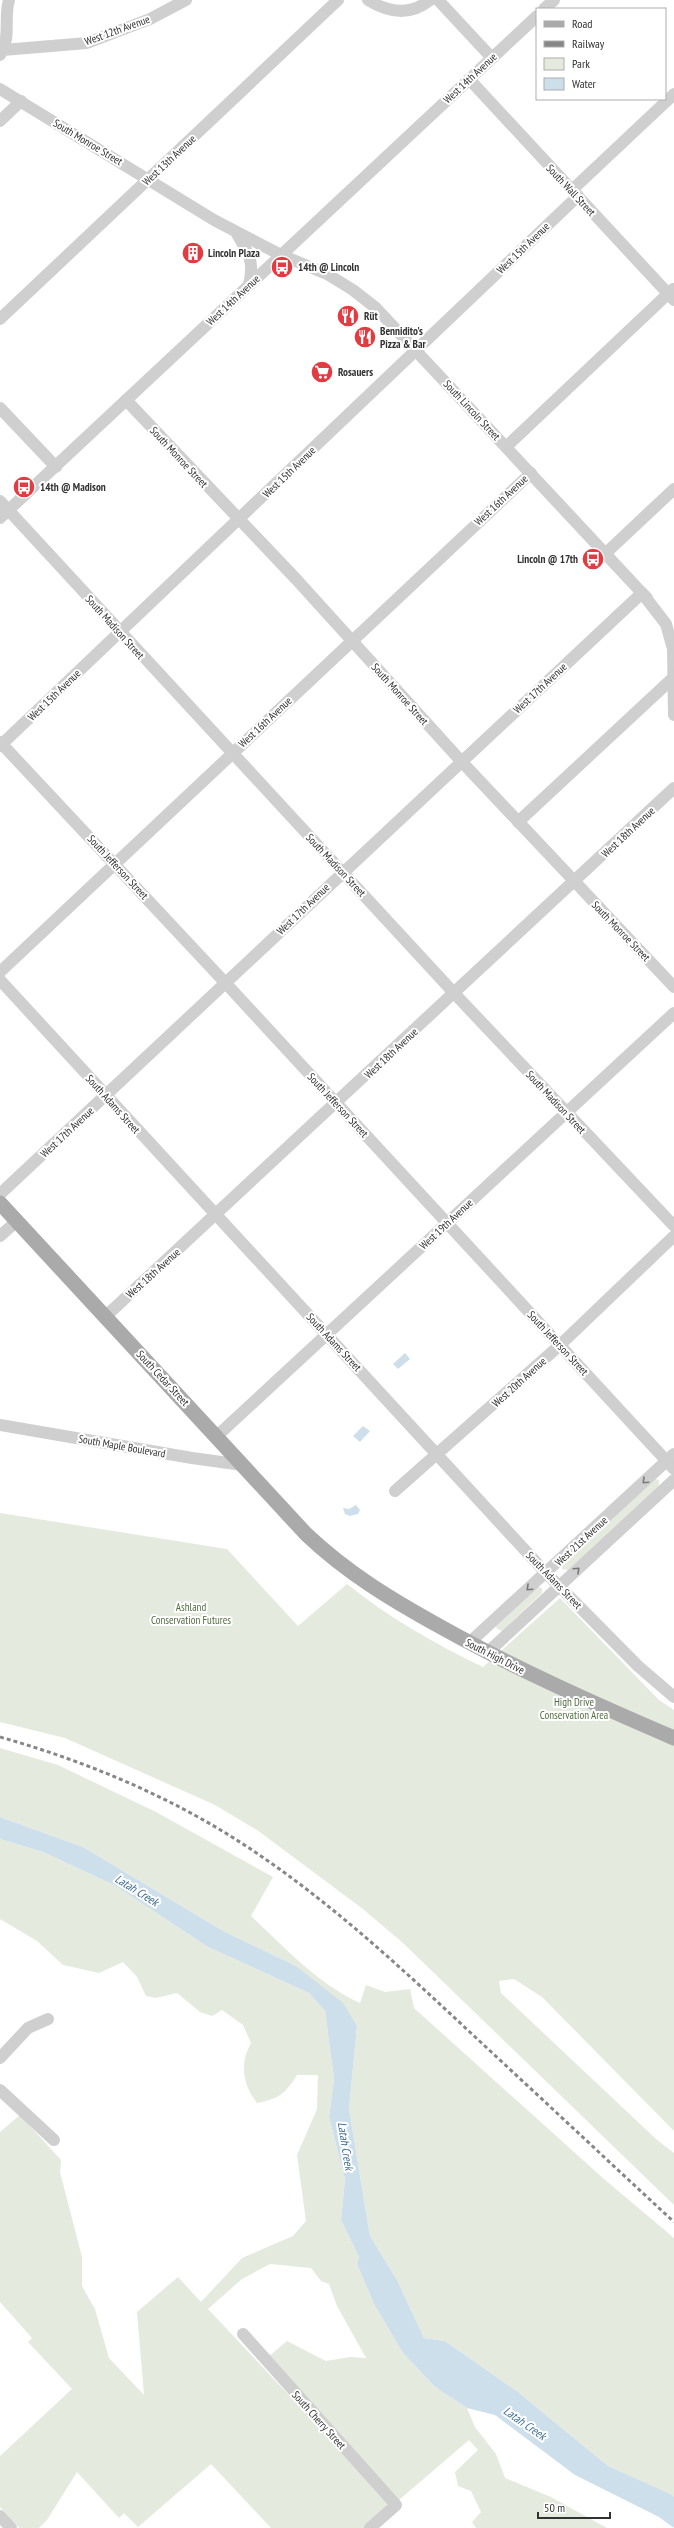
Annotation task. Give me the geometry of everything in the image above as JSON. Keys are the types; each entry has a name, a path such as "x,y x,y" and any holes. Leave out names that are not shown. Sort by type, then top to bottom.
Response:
{"main road":[{"name":"South Cedar Street","path":"0,1203 326,1553"},
{"name":"South High Drive","path":"326,1553 378,1592 487,1653 674,1738"}],"street":[{"path":"2,52 7,40 6,16 9,0"},
{"name":"West 12th Avenue","path":"2,52 87,43 150,19 186,0"},
{"name":"West 13th Avenue","path":"0,319 338,0"},
{"path":"368,0 390,11 416,9 430,0"},
{"path":"438,0 492,58"},
{"path":"545,8 554,0"},
{"name":"West 14th Avenue","path":"4,514 536,17"},
{"name":"South Wall Street","path":"469,79 672,294"},
{"name":"South Monroe Street","path":"0,88 236,232 281,255"},
{"name":"West 15th Avenue","path":"1,744 119,631 239,520 416,350 674,94"},
{"path":"0,121 21,101"},
{"path":"236,232 250,255 253,269 249,285"},
{"name":"South Lincoln Street","path":"281,255 327,274 354,290 376,308 642,593 666,624 673,649 674,715"},
{"path":"506,446 672,294"},
{"name":"South Monroe Street","path":"126,400 351,640 574,882 674,986"},
{"path":"0,408 56,467"},
{"name":"West 16th Avenue","path":"0,972 351,640 531,473"},
{"path":"606,554 674,489"},
{"name":"South Madison Street","path":"0,501 4,514 119,631 454,993 674,1226"},
{"name":"South Lincoln Street","path":"642,593 674,622"},
{"name":"West 17th Avenue","path":"0,1194 106,1096 342,871 642,593"},
{"path":"518,822 673,678"},
{"name":"South Jefferson Street","path":"1,744 225,982 560,1345 672,1461"},
{"name":"West 18th Avenue","path":"106,1316 216,1216 674,788"},
{"name":"South Adams Street","path":"0,980 559,1587 638,1666 674,1697"},
{"name":"West 19th Avenue","path":"218,1436 328,1335 565,1112 674,1013"},
{"path":"0,1236 16,1221"},
{"name":"West 20th Avenue","path":"395,1491 427,1462 437,1456 560,1345 674,1236"},
{"name":"South Maple Boulevard","path":"0,1425 192,1458 243,1465"},
{"name":"West 21st Avenue","path":"469,1643 672,1461"},
{"name":"West 21st Avenue","path":"487,1653 674,1480"},
{"path":"0,2058 28,2028 48,2020"},
{"path":"0,2090 54,2140"},
{"name":"South Cherry Street","path":"243,2334 396,2505 370,2528"},
{"path":"0,2516 11,2528"}],"green space":[{"path":"655,1479 659,1480 659,1486 568,1570 562,1569 561,1565"},
{"path":"0,1513 227,1549 298,1626 347,1584 395,1619 447,1649 483,1667 560,1598 659,1700 674,1710 674,2131 542,1997 514,1979 499,1981 501,1993 656,2139 674,2153 674,2205 403,1943 363,1909 257,1830 215,1805 65,1738 0,1722"},
{"path":"538,1587 542,1588 542,1593 502,1631 497,1629 496,1626"},
{"path":"0,1748 58,1765 156,1812 273,1877 251,1916 302,1964 330,1986 360,2003 366,1985 385,1992 410,1989 414,2008 604,2179 674,2238 674,2497 608,2466 518,2392 445,2341 424,2338 397,2280 370,2236 349,2109 357,2026 296,1966 223,1931 83,1847 0,1817"},
{"path":"0,1839 43,1852 114,1885 208,1947 309,1993 325,2011 334,2079 329,2117 345,2179 341,2220 359,2257 357,2264 374,2304 403,2353 435,2387 467,2408 475,2427 496,2454 505,2478 551,2497 607,2528 476,2528 472,2522 481,2512 471,2491 458,2486 455,2472 478,2450 469,2440 399,2500 268,2357 287,2341 326,2361 350,2357 366,2358 337,2306 329,2284 321,2281 311,2268 270,2264 242,2279 208,2309 383,2495 387,2504 386,2510 365,2528 271,2528 211,2464 138,2527 124,2513 119,2518 77,2472 47,2520 39,2528 19,2528 0,2507 0,2456 72,2389 28,2342 32,2338 0,2302 0,2132 20,2115 61,2160 60,2172 82,2257 82,2286 95,2309 109,2358 144,2395 137,2312 178,2277 201,2302 242,2258 293,2236 306,2221 297,2155 317,2109 318,2075 297,2075 289,2087 281,2095 271,2100 257,2103 248,2089 244,2074 245,2059 251,2043 243,2025 222,2010 212,2016 200,2012 177,1993 156,1998 146,1996 137,1977 123,1962 99,1973 63,1965 37,1941 0,1919"}],"water":[{"path":"405,1353 410,1359 398,1369 393,1364"},
{"path":"363,1426 370,1431 360,1442 353,1436"},
{"path":"356,1505 360,1510 358,1514 350,1516 345,1514 343,1508 349,1509"},
{"name":"Latah Creek","path":"0,1817 83,1847 223,1931 296,1966 343,2003 357,2026 349,2109 370,2236 397,2280 424,2338 445,2341 518,2392 608,2466 672,2495 674,2497 674,2528 659,2517 575,2475 495,2415 467,2408 435,2387 403,2353 374,2304 357,2264 359,2257 341,2220 345,2179 329,2117 334,2079 325,2011 309,1993 208,1947 114,1885 43,1852 0,1839"}],"railway":[{"path":"0,1737 90,1767 177,1806 232,1837 297,1882 387,1956 674,2222"}],"place":[{"name":"Lincoln Plaza","path":"193,253"},
{"name":"14th @ Lincoln","path":"282,267"},
{"name":"Rüt","path":"348,316"},
{"name":"Bennidito's Pizza & Bar","path":"365,337"},
{"name":"Rosauers","path":"322,372"},
{"name":"14th @ Madison","path":"24,487"},
{"name":"Lincoln @ 17th","path":"593,559"}],"park label":[{"name":"Ashland Conservation Futures","path":"191,1613"},
{"name":"High Drive Conservation Area","path":"574,1708"}]}
